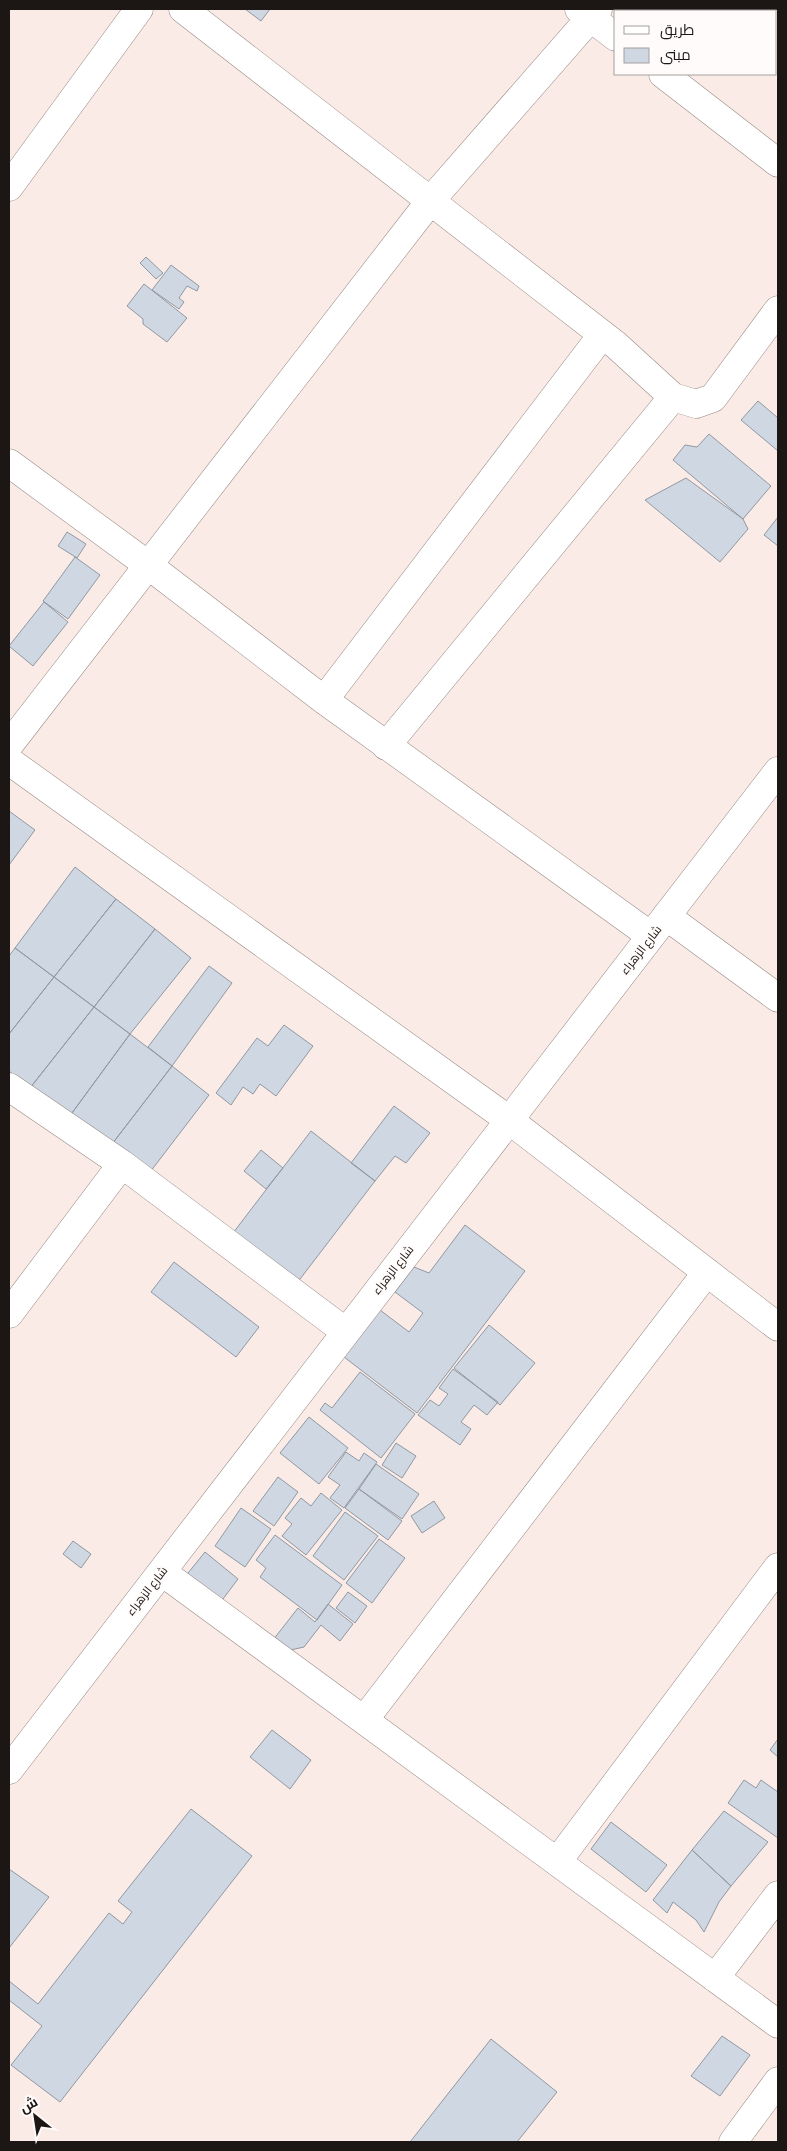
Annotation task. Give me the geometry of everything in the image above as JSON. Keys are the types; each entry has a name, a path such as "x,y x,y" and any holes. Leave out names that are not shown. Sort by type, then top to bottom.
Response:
{"street":[{"path":"9,186 139,9"},
{"path":"183,9 431,200 602,335 673,397 696,404 713,398 778,310"},
{"path":"9,745 431,200 589,12 614,36"},
{"path":"664,75 778,163"},
{"path":"324,700 602,335"},
{"path":"386,746 673,397"},
{"path":"9,462 386,746 659,926 778,998"},
{"path":"9,762 509,1120 778,1326"},
{"name":"شارع الزهراء","path":"9,1770 778,771"},
{"path":"9,1087 122,1164 346,1332"},
{"path":"9,1314 122,1164"},
{"path":"364,1720 707,1272"},
{"path":"557,1862 778,1567"},
{"path":"162,1572 778,2024"},
{"path":"715,1978 778,1895"},
{"path":"733,2142 778,2081"}],"building":[{"path":"245,9 270,9 261,21"},
{"path":"146,257 163,273 156,279 140,263"},
{"path":"171,265 199,286 197,291 187,286 179,298 184,302 179,309 152,290"},
{"path":"144,284 187,318 167,342 143,324 143,319 127,306"},
{"path":"758,401 778,418 778,451 741,420"},
{"path":"709,434 771,486 743,519 673,460 685,445 697,447"},
{"path":"686,478 743,519 748,529 720,562 645,500"},
{"path":"778,517 778,546 764,535"},
{"path":"67,532 86,544 77,558 58,546"},
{"path":"75,557 100,575 68,619 43,601"},
{"path":"44,602 68,622 33,666 9,646"},
{"path":"9,811 35,830 9,865"},
{"path":"75,867 116,899 54,977 15,948"},
{"path":"116,899 155,929 94,1007 54,977"},
{"path":"155,929 191,958 130,1034 94,1007"},
{"path":"15,948 54,977 9,1034 9,956"},
{"path":"209,966 232,983 172,1066 148,1047"},
{"path":"54,977 94,1007 30,1088 9,1071 9,1034"},
{"path":"94,1007 130,1034 69,1117 30,1088"},
{"path":"284,1025 313,1046 276,1096 260,1084 253,1094 243,1087 231,1105 216,1093 257,1038 268,1046"},
{"path":"130,1034 172,1066 109,1148 69,1117"},
{"path":"172,1066 209,1095 147,1176 109,1148"},
{"path":"394,1106 430,1133 406,1163 395,1156 375,1181 351,1163"},
{"path":"311,1131 375,1181 297,1283 233,1233"},
{"path":"261,1150 283,1168 266,1189 244,1171"},
{"path":"465,1225 525,1271 417,1413 344,1357 380,1310 409,1332 423,1313 395,1292 414,1267 429,1273"},
{"path":"174,1262 259,1327 236,1357 151,1292"},
{"path":"489,1325 535,1363 500,1405 454,1368"},
{"path":"453,1369 498,1402 487,1415 474,1405 461,1422 471,1429 460,1445 418,1415 430,1400 439,1406 448,1394 439,1388"},
{"path":"360,1372 415,1414 381,1458 320,1410 325,1403 332,1408"},
{"path":"309,1417 348,1448 319,1484 280,1453"},
{"path":"396,1443 416,1456 402,1478 382,1465"},
{"path":"346,1452 359,1461 364,1453 377,1462 344,1508 330,1498 340,1485 328,1477"},
{"path":"376,1464 419,1494 402,1519 359,1489"},
{"path":"278,1477 298,1492 274,1526 253,1511"},
{"path":"359,1489 402,1521 388,1540 345,1508"},
{"path":"321,1493 342,1510 306,1555 282,1536 292,1524 285,1518 301,1498 311,1506"},
{"path":"434,1501 445,1518 422,1533 411,1516"},
{"path":"241,1508 271,1529 245,1567 215,1546"},
{"path":"345,1512 378,1536 344,1580 313,1556"},
{"path":"275,1535 342,1585 317,1620 260,1577 266,1568 256,1560"},
{"path":"379,1539 405,1558 372,1603 346,1583"},
{"path":"73,1541 91,1554 81,1568 63,1554"},
{"path":"205,1552 238,1579 217,1607 180,1583"},
{"path":"348,1592 367,1606 355,1623 336,1608"},
{"path":"328,1604 353,1624 340,1641 321,1625 304,1647 286,1651 273,1640 298,1608 315,1622"},
{"path":"272,1730 311,1760 290,1789 250,1757"},
{"path":"778,1739 778,1757 770,1750"},
{"path":"744,1780 756,1788 761,1780 778,1792 778,1838 728,1803"},
{"path":"191,1809 252,1856 60,2102 11,2065 42,2026 9,2000 9,1981 38,2004 109,1913 123,1924 132,1912 118,1901"},
{"path":"724,1811 768,1842 731,1886 692,1850"},
{"path":"611,1822 667,1865 646,1892 591,1849"},
{"path":"692,1850 731,1886 719,1902 704,1932 696,1920 673,1902 667,1913 653,1900"},
{"path":"9,1869 49,1897 9,1948"},
{"path":"722,2036 750,2055 720,2096 691,2076"},
{"path":"491,2039 557,2092 517,2142 410,2142"}]}
